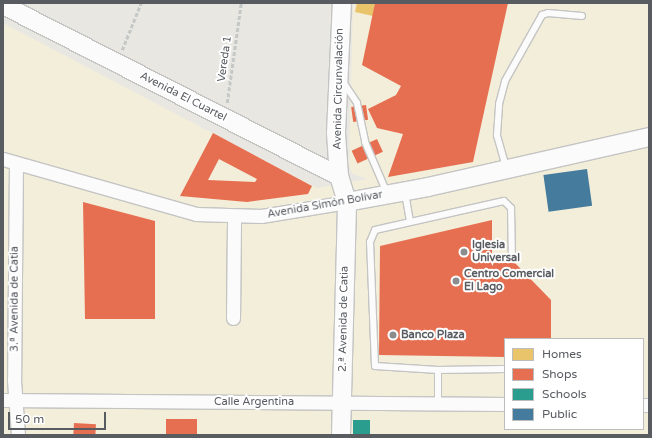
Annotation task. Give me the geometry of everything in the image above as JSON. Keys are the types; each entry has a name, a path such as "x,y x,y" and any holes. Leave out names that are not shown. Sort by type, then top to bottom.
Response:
{"main road":[{"name":"Avenida Circunvalación","path":"339,176 336,133 342,3"},
{"name":"Avenida El Cuartel","path":"3,5 339,176"},
{"name":"Avenida Simón Bolívar","path":"347,202 506,170 649,137"},
{"path":"339,176 347,202"},
{"name":"2.ª Avenida de Catia","path":"341,435 347,202"}],"street":[{"name":"Avenida Simón Bolívar","path":"9,161 170,208 196,214 261,216 347,202"},
{"name":"3.ª Avenida de Catia","path":"9,161 9,242 14,380 18,435"},
{"path":"233,318 234,216"},
{"name":"Calle Argentina","path":"3,400 504,404"}],"lane":[{"path":"506,170 498,135 499,104 505,81 542,15 548,13 582,16"},
{"path":"338,74 357,103 364,142 396,193 410,221"},
{"path":"504,369 438,370 379,367 374,362 372,235 375,230 504,201 510,208 512,259"},
{"path":"438,370 438,404"}],"path":[{"path":"117,63 141,3"},
{"name":"Vereda 1","path":"225,118 241,3"}],"shaded area":[{"path":"353,3 649,3 649,435 3,435 3,23 317,188 367,179 353,174 349,167"}],"building: Homes":[{"path":"357,3 375,3 373,16 355,12"}],"building: Shops":[{"path":"375,3 508,3 473,162 388,177 403,134 377,128 368,109 396,95 401,86 362,65"},
{"path":"366,105 368,120 353,122 351,107"},
{"path":"213,133 312,186 308,194 247,202 180,196","holes":["219,159 257,179 255,182 208,180"]},
{"path":"377,139 383,152 358,164 352,151"},
{"path":"83,202 155,221 155,319 85,319"},
{"name":"Centro Comercial El Lago","path":"492,220 492,263 515,263 551,300 551,338 504,338 504,357 379,355 380,246"},
{"path":"166,419 197,419 197,435 166,435"},
{"path":"74,423 96,424 95,435 73,435"}],"building: Schools":[{"path":"353,420 370,420 370,435 353,435"}],"building: Public":[{"path":"587,169 592,206 549,212 543,175"}],"place":[{"name":"Iglesia Universal","path":"464,252"},
{"name":"Centro Comercial El Lago","path":"456,281"},
{"name":"Banco Plaza","path":"393,335"}]}
